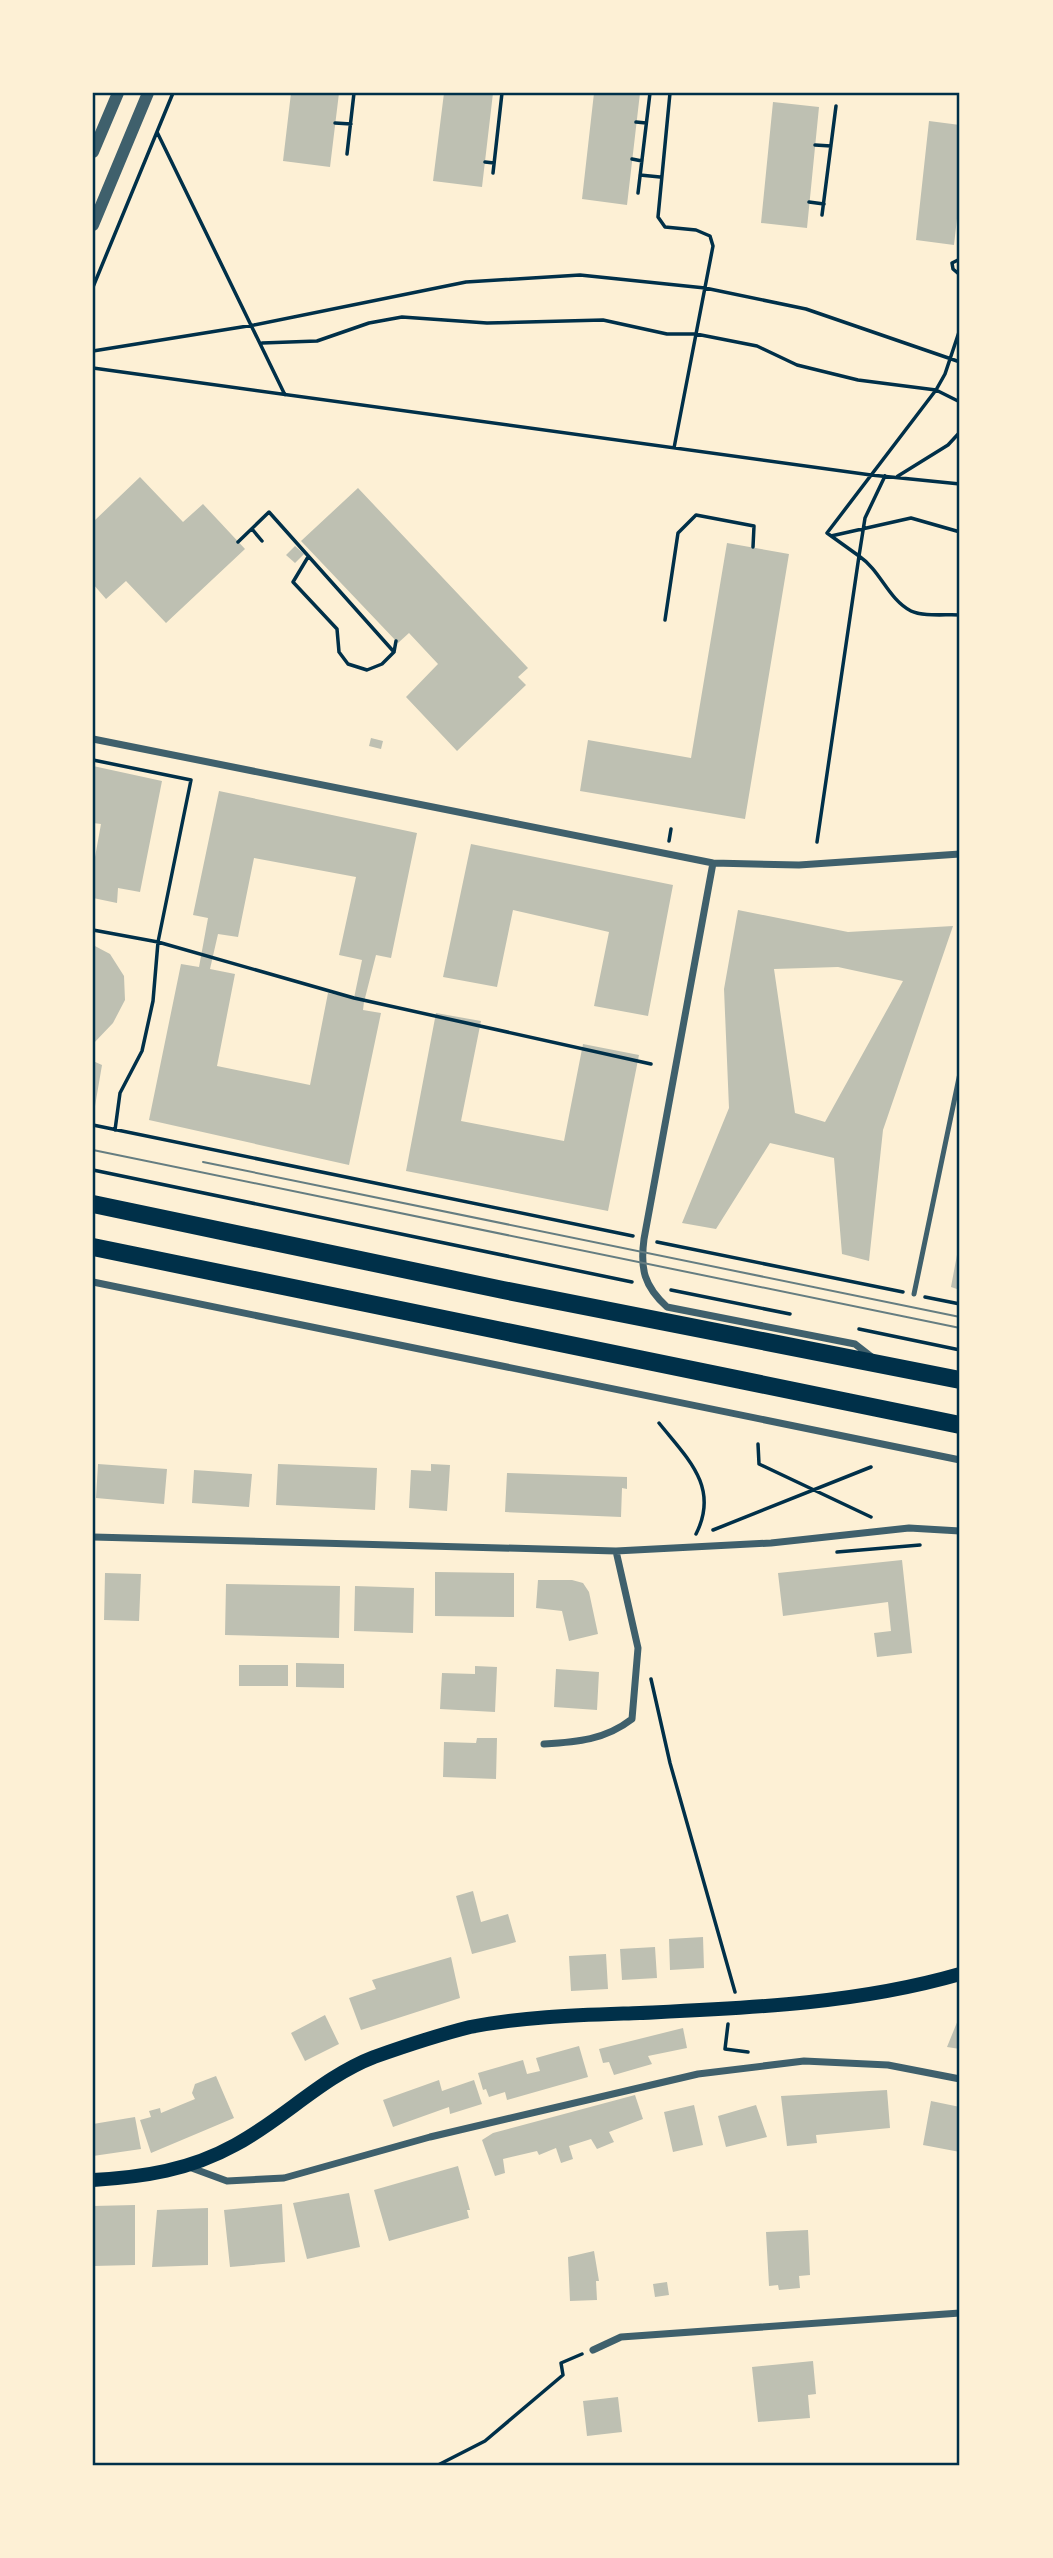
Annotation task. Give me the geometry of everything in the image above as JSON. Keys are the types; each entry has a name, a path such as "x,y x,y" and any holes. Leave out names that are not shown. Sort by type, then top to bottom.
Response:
{"main road":[{"path":"93,1205 503,1290 960,1380"},
{"path":"93,1247 960,1425"},
{"path":"93,2180 160,2174 188,2167 236,2145 342,2072 372,2058 473,2027 573,2015 738,2008 838,1999 894,1991 960,1974"}],"street":[{"path":"93,152 118,93"},
{"path":"93,225 149,93"},
{"path":"93,739 713,863 799,865 960,854"},
{"path":"713,863 649,1210 642,1269 648,1285 667,1307 855,1344 880,1363"},
{"path":"93,1282 960,1460"},
{"path":"93,1537 616,1551 771,1543 909,1528 960,1531"},
{"path":"544,1744 586,1741 615,1733 632,1719 638,1648 616,1551"},
{"path":"188,2167 228,2181 284,2178 430,2137 698,2074 804,2061 888,2066 960,2079"},
{"path":"593,2350 621,2337 960,2313"}],"lane":[{"path":"914,1294 960,1073"}],"path":[{"path":"93,287 173,93"},
{"path":"347,154 354,93"},
{"path":"493,173 502,93"},
{"path":"638,192 650,93"},
{"path":"670,93 656,209 665,227 696,230 710,236 713,246 674,448"},
{"path":"492,106 500,107"},
{"path":"822,215 836,106"},
{"path":"636,122 646,123"},
{"path":"335,123 351,124"},
{"path":"157,132 254,325 285,395"},
{"path":"816,145 831,146"},
{"path":"632,159 642,161"},
{"path":"485,162 494,163"},
{"path":"640,175 660,177"},
{"path":"809,202 824,204"},
{"path":"960,259 953,262 953,270 960,275"},
{"path":"93,351 254,325 466,282 580,275 705,288 806,309 960,362"},
{"path":"262,343 317,341 369,323 402,317 487,323 603,320 667,334 696,334 757,345 797,366 911,389 936,390 960,402"},
{"path":"960,330 936,390 827,533 875,567 893,597 913,612 960,615"},
{"path":"93,368 871,475 960,484"},
{"path":"896,477 948,445 960,432"},
{"path":"817,842 864,528 885,476"},
{"path":"238,542 270,512 394,652"},
{"path":"664,620 678,533 696,515 754,526 753,547"},
{"path":"831,536 911,518 960,532"},
{"path":"252,528 262,541"},
{"path":"309,557 293,582 337,629 339,652 348,664 367,670 382,664 394,652 396,641"},
{"path":"93,761 191,780 158,942 153,1001 142,1051 120,1093 115,1130"},
{"path":"93,930 158,942 354,998 651,1065"},
{"path":"93,1125 960,1304"},
{"path":"93,1170 799,1316"},
{"path":"853,1327 960,1350"},
{"path":"659,1423 695,1469 705,1490 704,1517 695,1535"},
{"path":"758,1444 759,1464 872,1518"},
{"path":"708,1533 728,1522 872,1467"},
{"path":"638,1648 648,1667 670,1763 735,1987 739,2019 728,2020 725,2049 751,2053"},
{"path":"438,2465 485,2441 563,2375 562,2363 593,2350"}],"building":[{"path":"291,93 339,93 330,167 283,161"},
{"path":"444,93 493,93 482,187 433,181"},
{"path":"594,93 640,93 627,205 582,199"},
{"path":"773,102 819,107 807,228 761,223"},
{"path":"929,121 960,125 960,192 954,245 916,240"},
{"path":"140,477 183,522 203,504 245,549 166,623 126,581 106,599 93,584 93,522"},
{"path":"358,488 528,668 518,677 526,685 457,751 406,697 438,664 409,633 398,643 301,541"},
{"path":"727,543 789,554 745,819 580,791 588,740 691,758"},
{"path":"295,546 304,554 295,563 286,555"},
{"path":"371,738 383,741 381,749 369,746"},
{"path":"93,766 162,781 140,892 118,888 117,903 93,898 93,868 101,824 93,823"},
{"path":"219,791 417,833 391,958 376,955 364,1002 363,1010 381,1013 349,1165 149,1120 181,964 199,967 208,918 193,915","holes":["254,858 356,877 339,955 362,960 354,998 328,993 310,1085 217,1066 235,974 210,969 218,934 238,937"]},
{"path":"471,844 673,885 648,1016 594,1006 609,932 513,910 497,987 443,977"},
{"path":"738,910 848,932 953,926 883,1130 869,1261 842,1254 834,1158 770,1143 716,1229 682,1223 729,1108 724,989","holes":["838,967 903,981 825,1122 795,1113 774,969"]},
{"path":"93,945 110,954 124,976 125,1000 113,1023 93,1044"},
{"path":"436,1013 481,1021 461,1121 564,1141 583,1044 639,1055 608,1211 406,1171"},
{"path":"93,1061 102,1065 94,1112 93,1112"},
{"path":"960,1244 960,1290 951,1287"},
{"path":"98,1464 167,1469 164,1504 96,1498"},
{"path":"278,1464 377,1468 375,1510 276,1505"},
{"path":"431,1464 450,1465 447,1511 409,1508 411,1470 431,1471"},
{"path":"194,1470 252,1474 249,1507 192,1503"},
{"path":"507,1473 627,1477 627,1489 622,1488 621,1517 505,1512"},
{"path":"902,1560 912,1653 877,1657 874,1633 891,1631 888,1602 783,1616 778,1573"},
{"path":"435,1572 514,1573 514,1617 435,1616"},
{"path":"105,1573 141,1574 139,1621 104,1620"},
{"path":"538,1580 572,1580 583,1583 589,1592 598,1634 569,1641 562,1611 536,1608"},
{"path":"226,1584 340,1586 339,1638 225,1635"},
{"path":"355,1586 414,1588 413,1633 354,1631"},
{"path":"296,1663 344,1664 344,1688 296,1687"},
{"path":"239,1665 288,1665 288,1686 239,1686"},
{"path":"475,1666 497,1667 495,1712 440,1709 442,1673 475,1674"},
{"path":"556,1669 599,1672 597,1710 554,1707"},
{"path":"477,1738 497,1738 496,1779 443,1777 444,1742 476,1743"},
{"path":"473,1891 481,1922 508,1914 516,1942 472,1954 456,1896"},
{"path":"703,1937 704,1968 670,1970 669,1939"},
{"path":"655,1947 657,1978 622,1980 620,1949"},
{"path":"606,1954 608,1989 571,1991 569,1956"},
{"path":"451,1957 460,1998 361,2030 349,1998 376,1989 372,1980"},
{"path":"325,2015 339,2044 305,2061 291,2033"},
{"path":"960,2015 960,2049 947,2047"},
{"path":"683,2028 687,2048 648,2056 652,2064 614,2075 609,2062 603,2063 599,2049"},
{"path":"579,2046 588,2077 507,2100 505,2092 489,2097 486,2089 483,2090 478,2073 523,2060 527,2074 540,2071 536,2058"},
{"path":"216,2076 234,2118 151,2153 140,2120 151,2117 149,2111 160,2108 161,2113 195,2099 192,2093 195,2084"},
{"path":"439,2080 442,2091 474,2080 482,2104 450,2114 449,2107 393,2127 383,2100"},
{"path":"887,2090 890,2128 816,2135 817,2143 787,2146 781,2096"},
{"path":"635,2095 643,2119 609,2132 614,2142 597,2149 591,2139 569,2146 573,2159 561,2163 556,2148 539,2155 537,2151 503,2159 505,2173 495,2176 482,2140 493,2133"},
{"path":"931,2101 960,2107 960,2152 923,2145"},
{"path":"694,2105 703,2145 673,2152 664,2112"},
{"path":"756,2105 767,2137 726,2147 718,2116"},
{"path":"135,2117 141,2149 93,2156 93,2124"},
{"path":"458,2166 470,2210 467,2210 469,2218 389,2241 374,2190"},
{"path":"349,2193 360,2247 307,2259 293,2203"},
{"path":"282,2204 285,2262 230,2267 224,2210"},
{"path":"135,2205 135,2265 93,2266 93,2206"},
{"path":"208,2208 208,2265 152,2267 157,2210"},
{"path":"808,2230 810,2275 799,2276 800,2288 779,2290 778,2285 769,2286 766,2232"},
{"path":"594,2251 599,2281 596,2281 597,2300 570,2301 568,2257"},
{"path":"667,2282 669,2295 655,2297 653,2284"},
{"path":"813,2361 816,2394 808,2395 810,2418 758,2422 752,2367"},
{"path":"618,2397 622,2432 587,2436 583,2401"}],"tram line":[{"path":"93,1150 960,1328"},
{"path":"203,1162 960,1317"}]}
